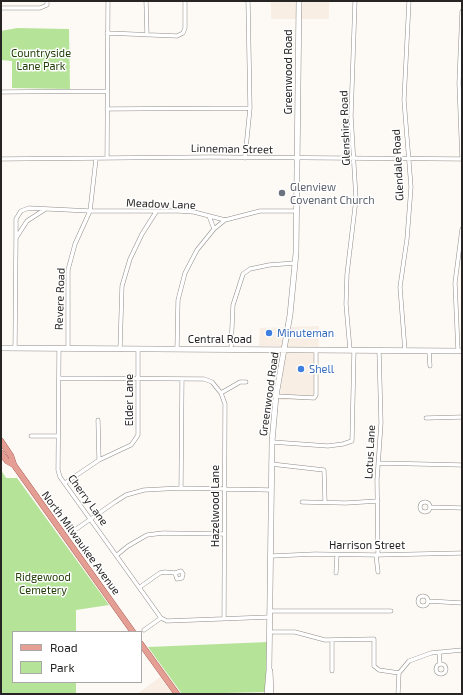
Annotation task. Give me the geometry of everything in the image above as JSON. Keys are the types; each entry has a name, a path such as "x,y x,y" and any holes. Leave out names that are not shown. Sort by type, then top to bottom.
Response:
{"main road":[{"name":"Greenwood Road","path":"269,670 272,442 276,396 284,350 295,263 298,159 299,1"},
{"name":"Central Road","path":"1,348 460,351"},
{"path":"1,442 11,456 14,465"},
{"path":"1,452 7,461 14,465"},
{"name":"North Milwaukee Avenue","path":"14,465 132,631"},
{"path":"142,645 177,694"},
{"path":"267,694 269,670"},
{"path":"269,670 271,694"}],"street":[{"path":"1,8 40,8 46,5 47,1"},
{"path":"108,1 108,158"},
{"path":"146,1 147,35"},
{"path":"108,33 177,36 182,33 185,28 185,1"},
{"path":"245,158 250,108 248,1"},
{"name":"Glenshire Road","path":"352,350 346,304 347,274 356,199 355,159 351,116 355,1"},
{"name":"Glendale Road","path":"405,350 400,287 410,211 411,187 404,100 408,1"},
{"path":"462,11 459,83 462,159"},
{"path":"1,92 108,91"},
{"path":"108,109 250,108"},
{"name":"Linneman Street","path":"1,159 462,159"},
{"name":"Revere Road","path":"68,348 68,270 75,244 90,211 96,159"},
{"name":"Meadow Lane","path":"16,238 16,219 21,211 29,208 45,210 194,212 225,220 260,210 297,210"},
{"path":"15,348 16,238 27,221 45,210"},
{"path":"120,349 122,286 130,259 142,234 156,212"},
{"path":"209,216 214,229"},
{"path":"176,349 180,287 191,260 214,229 225,220"},
{"path":"460,351 456,283 462,229"},
{"path":"231,349 233,305 242,274 250,269 269,265 295,263"},
{"name":"Cherry Lane","path":"59,348 58,470 65,483 90,519 161,618"},
{"name":"Elder Lane","path":"65,483 99,460 131,445 138,434 138,349"},
{"path":"276,396 314,398 316,396 316,350"},
{"path":"272,442 328,446 352,441 352,350"},
{"name":"Lotus Lane","path":"378,572 378,463 381,423 379,350"},
{"path":"429,351 430,366"},
{"path":"59,378 204,379 212,382 221,393 240,382 246,382"},
{"path":"181,488 182,379"},
{"name":"Hazelwood Lane","path":"221,393 224,404 224,619"},
{"path":"426,418 462,417"},
{"path":"98,420 99,460"},
{"path":"31,436 58,436"},
{"path":"378,463 462,465"},
{"path":"271,464 326,469 325,501"},
{"path":"72,532 126,495 154,489 181,488 271,490"},
{"path":"302,502 325,501 346,503 378,501"},
{"path":"430,507 462,508"},
{"path":"117,555 128,546 147,535 163,533 224,534"},
{"name":"Harrison Street","path":"272,556 315,554 377,555 462,553"},
{"path":"336,573 337,555"},
{"path":"140,587 160,573 175,573"},
{"path":"428,602 462,603"},
{"path":"144,630 161,618 167,621 224,619 270,614 391,612"},
{"path":"270,632 295,632 332,640 374,639 374,666 379,670 399,673"},
{"path":"332,640 332,671"},
{"path":"398,694 399,673 405,664 412,658 439,652 462,650"},
{"path":"439,652 440,664"}],"shaded area":[{"path":"271,1 329,1 329,19 271,19"},
{"path":"319,326 318,397 315,400 279,400 287,346 259,346 260,328"},
{"path":"160,677 173,694 137,694"}],"green space":[{"name":"Countryside Lane Park","path":"17,28 69,29 70,89 12,88 12,61 1,60 1,31"},
{"name":"Ridgewood Cemetery","path":"1,470 6,478 17,478 109,605 76,610 76,631 12,631 12,683 76,683 76,694 1,694"},
{"path":"268,642 266,692 182,694 148,647"}],"place":[{"name":"Glenview Covenant Church","path":"282,193"},
{"name":"Minuteman","path":"269,333"},
{"name":"Shell","path":"301,369"}]}
